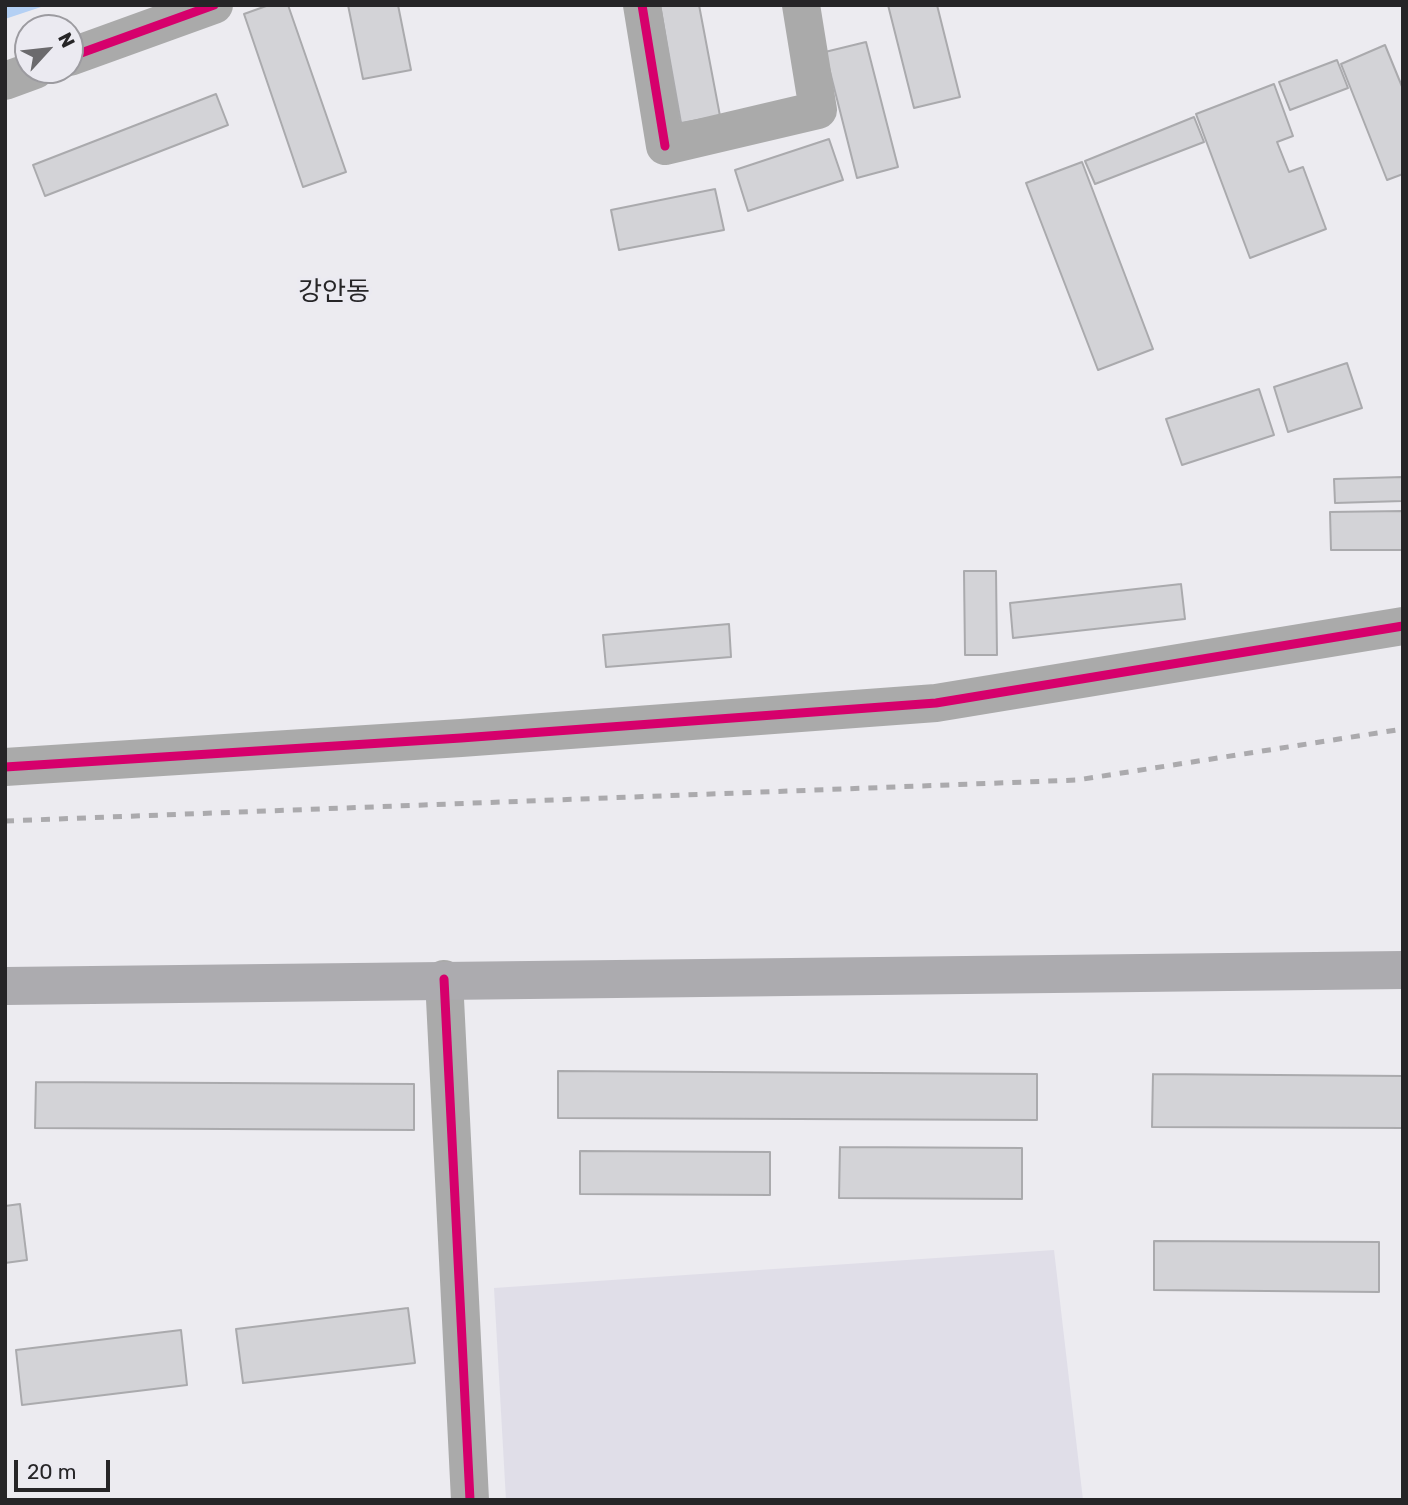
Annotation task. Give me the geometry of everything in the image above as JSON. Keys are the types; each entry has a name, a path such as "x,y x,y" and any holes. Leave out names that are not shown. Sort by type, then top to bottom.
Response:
{"main road":[{"path":"5,986 1403,970"}],"street":[{"path":"84,52 214,5"},
{"path":"642,5 665,146 818,110 801,5"},
{"path":"5,767 461,738 936,703 1403,626"},
{"path":"444,979 470,1500"}],"shaded area":[{"path":"1054,1250 1083,1500 506,1500 494,1288"}],"water":[{"path":"5,5 47,5 14,14 5,19"}],"building":[{"path":"269,5 288,5 346,172 303,187 244,14"},
{"path":"348,5 398,5 411,70 363,79"},
{"path":"660,5 699,5 720,116 681,123"},
{"path":"888,5 937,5 960,97 914,108"},
{"path":"866,42 898,167 857,178 825,52"},
{"path":"1385,45 1403,89 1403,174 1387,180 1341,64"},
{"path":"1337,60 1348,88 1290,110 1279,82"},
{"path":"1274,84 1293,136 1277,142 1289,172 1303,167 1326,229 1250,258 1196,114"},
{"path":"216,94 228,125 45,196 33,165"},
{"path":"1194,117 1204,142 1095,184 1085,161"},
{"path":"829,139 843,180 748,211 735,170"},
{"path":"1082,162 1153,349 1098,370 1026,183"},
{"path":"715,189 724,230 619,250 611,210"},
{"path":"1347,363 1362,408 1288,432 1274,387"},
{"path":"1259,389 1274,435 1182,465 1166,419"},
{"path":"1403,477 1403,501 1335,503 1334,479"},
{"path":"1403,511 1403,550 1331,550 1330,512"},
{"path":"964,571 996,571 997,655 965,655"},
{"path":"1181,584 1185,619 1013,638 1010,603"},
{"path":"729,624 731,657 606,667 603,635"},
{"path":"558,1071 1037,1074 1037,1120 558,1118"},
{"path":"1153,1074 1403,1076 1403,1128 1152,1127"},
{"path":"36,1082 414,1084 414,1130 35,1128"},
{"path":"840,1147 1022,1148 1022,1199 839,1198"},
{"path":"580,1151 770,1152 770,1195 580,1194"},
{"path":"20,1204 27,1260 5,1263 5,1206"},
{"path":"1154,1241 1379,1242 1379,1292 1154,1290"},
{"path":"408,1308 415,1363 243,1383 236,1329"},
{"path":"181,1330 187,1385 22,1405 16,1350"}],"railway":[{"path":"5,821 1077,780 1403,729"}],"cycle path":[{"path":"84,52 214,5"},
{"path":"642,5 665,146"},
{"path":"5,767 461,738 936,703 1403,626"},
{"path":"444,979 470,1500"}],"district":[{"name":"강안동","path":"334,292"}]}
